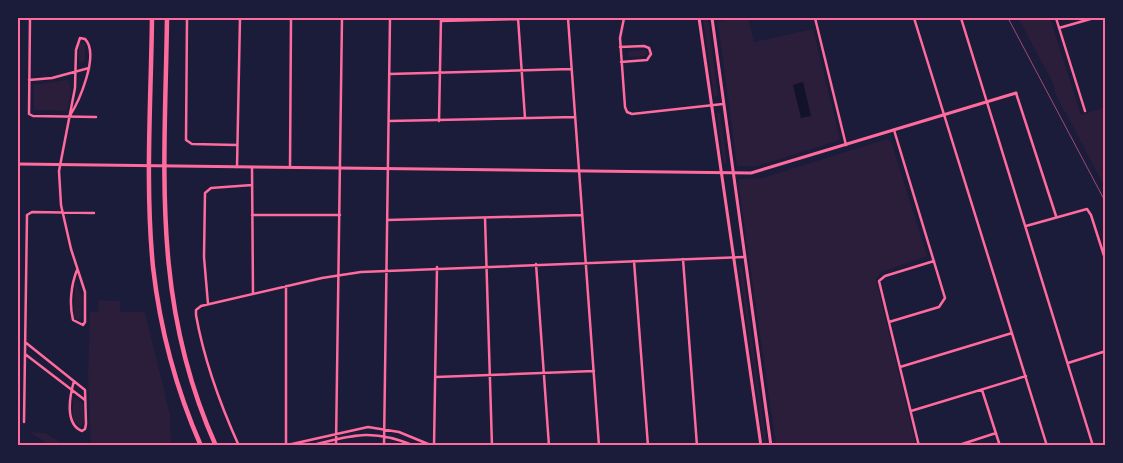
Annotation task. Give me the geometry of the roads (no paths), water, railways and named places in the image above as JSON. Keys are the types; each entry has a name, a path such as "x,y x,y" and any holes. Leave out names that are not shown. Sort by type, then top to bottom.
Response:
{"highway":[{"path":"152,18 150,208 154,273 171,363 200,446"},
{"path":"166,18 164,201 168,271 185,359 216,446"}],"street":[{"path":"30,18 28,112 33,116 96,117"},
{"path":"187,18 186,140 191,144 237,145"},
{"path":"237,167 240,18"},
{"path":"290,167 291,18"},
{"path":"336,446 342,18"},
{"path":"384,446 390,18"},
{"path":"440,121 441,19 518,18 525,118"},
{"path":"568,18 599,446"},
{"path":"624,18 620,36 620,47 625,108 630,113 723,104"},
{"path":"699,18 761,446"},
{"path":"712,18 771,446"},
{"path":"815,18 846,145"},
{"path":"914,18 1047,446"},
{"path":"961,18 1093,446"},
{"path":"1056,18 1085,111"},
{"path":"1059,28 1094,18"},
{"path":"69,117 88,75 89,68 89,43 80,38 77,44 75,88 69,117 60,165 63,212 77,270 85,292 85,322 83,326 73,320 71,311 73,284 77,270"},
{"path":"620,47 645,46 649,48 651,54 647,60 622,62"},
{"path":"29,80 44,80 89,68"},
{"path":"389,74 572,69"},
{"path":"18,164 721,173 761,171 1016,93 1056,216"},
{"path":"388,122 575,117"},
{"path":"889,322 938,308 943,304 945,296 894,130"},
{"path":"252,167 253,294"},
{"path":"208,304 204,257 205,193 211,188 252,185"},
{"path":"1026,226 1083,208 1087,209 1106,262"},
{"path":"24,422 28,213 94,213"},
{"path":"252,215 340,215"},
{"path":"387,220 582,215"},
{"path":"485,218 492,446"},
{"path":"239,446 210,369 196,317 197,309 208,304 339,275 386,270 744,257"},
{"path":"683,259 697,446"},
{"path":"634,261 648,446"},
{"path":"919,446 879,284 882,278 934,261"},
{"path":"536,264 549,446"},
{"path":"286,286 284,445 336,432 363,428 399,432 433,446 437,267"},
{"path":"900,367 1012,333"},
{"path":"25,342 74,381 85,390 86,427 82,430 77,428 71,421 74,381"},
{"path":"1068,363 1106,352"},
{"path":"24,354 85,400"},
{"path":"436,377 594,371"},
{"path":"911,411 1026,376"},
{"path":"19,390 24,390"},
{"path":"982,390 1000,446"},
{"path":"956,446 996,433"},
{"path":"309,446 360,434 384,436 415,446"}],"railway":[{"path":"1008,18 1106,203"}]}
